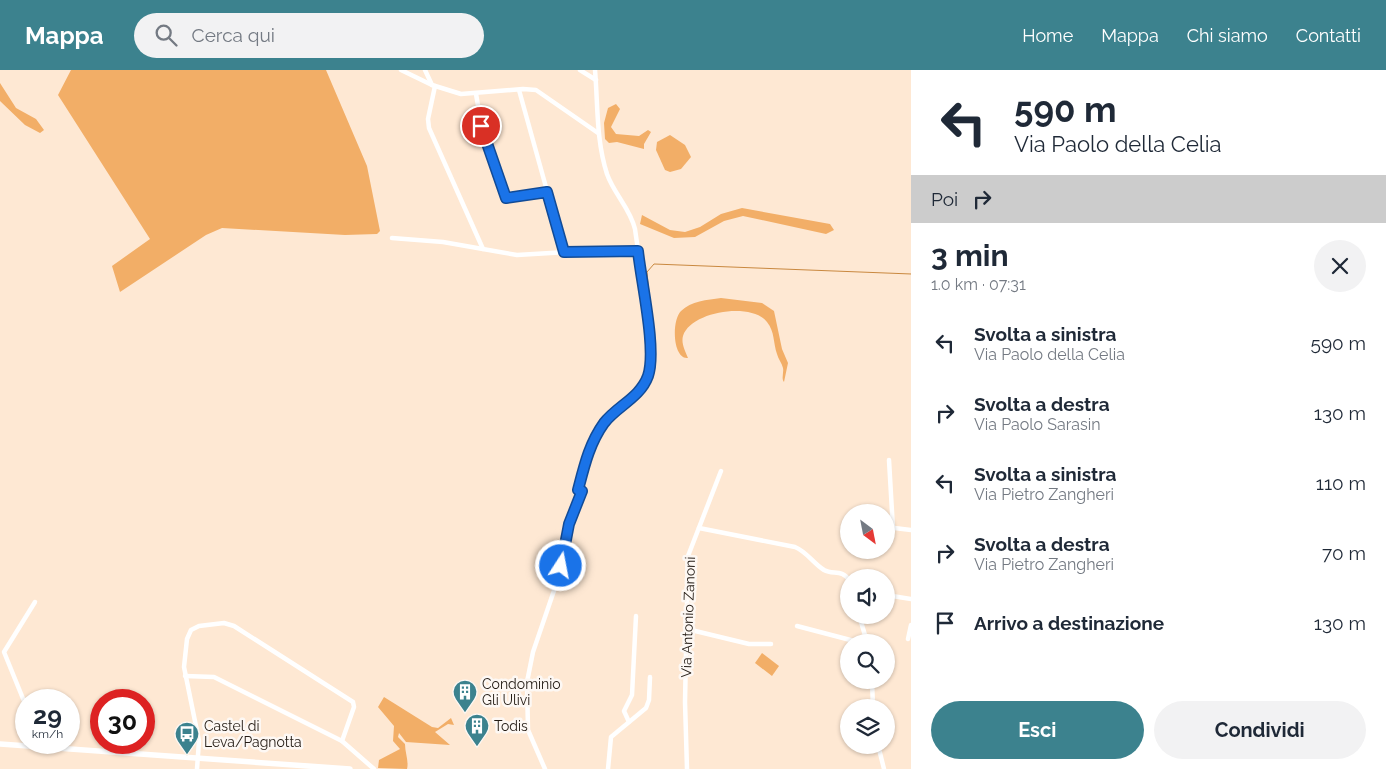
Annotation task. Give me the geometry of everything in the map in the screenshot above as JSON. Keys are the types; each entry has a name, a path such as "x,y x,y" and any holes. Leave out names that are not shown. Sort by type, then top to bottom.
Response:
{"street":[{"path":"401,70 458,94 533,90 543,94 598,133"},
{"path":"426,70 433,85 428,119 429,128 483,249"},
{"path":"580,70 596,80"},
{"path":"545,769 527,726 528,676 559,576 569,524 582,491 578,490 590,446 604,423 639,392 648,376 648,335 638,251 632,220 608,177 598,133 595,70"},
{"path":"519,90 564,252"},
{"path":"476,94 484,138 506,198 547,192"},
{"path":"392,238 442,242 517,255 638,251"},
{"path":"889,460 892,504"},
{"name":"Via Antonio Zanoni","path":"687,769 688,556 721,471"},
{"path":"699,528 794,547 806,554 824,570 840,573"},
{"path":"895,529 911,530"},
{"path":"895,596 911,599"},
{"path":"19,689 4,652 35,602"},
{"path":"629,722 624,711 632,695 636,616"},
{"path":"197,769 199,741 185,676 184,654 191,630 199,626 231,624 353,702 354,706 342,741"},
{"path":"908,639 911,624"},
{"path":"797,626 840,637"},
{"path":"687,629 753,644 770,644"},
{"path":"185,676 214,677 342,741 371,764 374,769"},
{"path":"608,769 611,736 642,712 648,704 650,677"},
{"path":"0,744 15,744"},
{"path":"80,747 279,766 350,769"},
{"path":"880,754 884,769"}],"shaded area":[{"path":"71,70 326,70 367,166 380,231 377,234 345,235 222,228 206,235 120,292 112,266 150,239 58,95"},
{"path":"0,83 16,108 36,119 44,130 40,133 25,125 0,101"},
{"path":"616,104 620,109 611,127 616,134 639,136 648,130 651,132 644,144 644,149 617,142 609,143 605,139 604,123 608,108"},
{"path":"670,135 685,145 691,157 681,169 670,172 665,170 656,150 657,142"},
{"path":"742,208 830,224 834,230 826,234 743,216 724,221 695,237 674,238 640,224 642,215 670,230 685,232 700,227 721,214"},
{"path":"721,298 762,303 774,311 782,349 788,363 784,382 783,368 770,326 759,316 749,312 722,312 697,320 688,327 683,336 683,344 688,358 683,357 679,353 675,331 681,311 694,303"},
{"path":"762,653 779,666 772,676 755,663"},
{"path":"384,697 432,727 438,728 451,718 454,725 448,724 435,732 450,745 406,742 399,733 398,737 405,744 407,769 378,768 379,760 400,749 393,741 394,726 378,707"}],"waterway":[{"path":"651,315 647,272 654,264 911,274"}],"place":[{"name":"Condominio Gli Ulivi","path":"465,713"},
{"name":"Todis","path":"477,747"},
{"name":"Castel di Leva/Pagnotta","path":"187,755"}],"route":[{"path":"481,126 506,198 547,192 564,252 638,251 650,368 648,376 639,392 611,415 590,446 578,490 582,491 569,524 561,566"}]}
